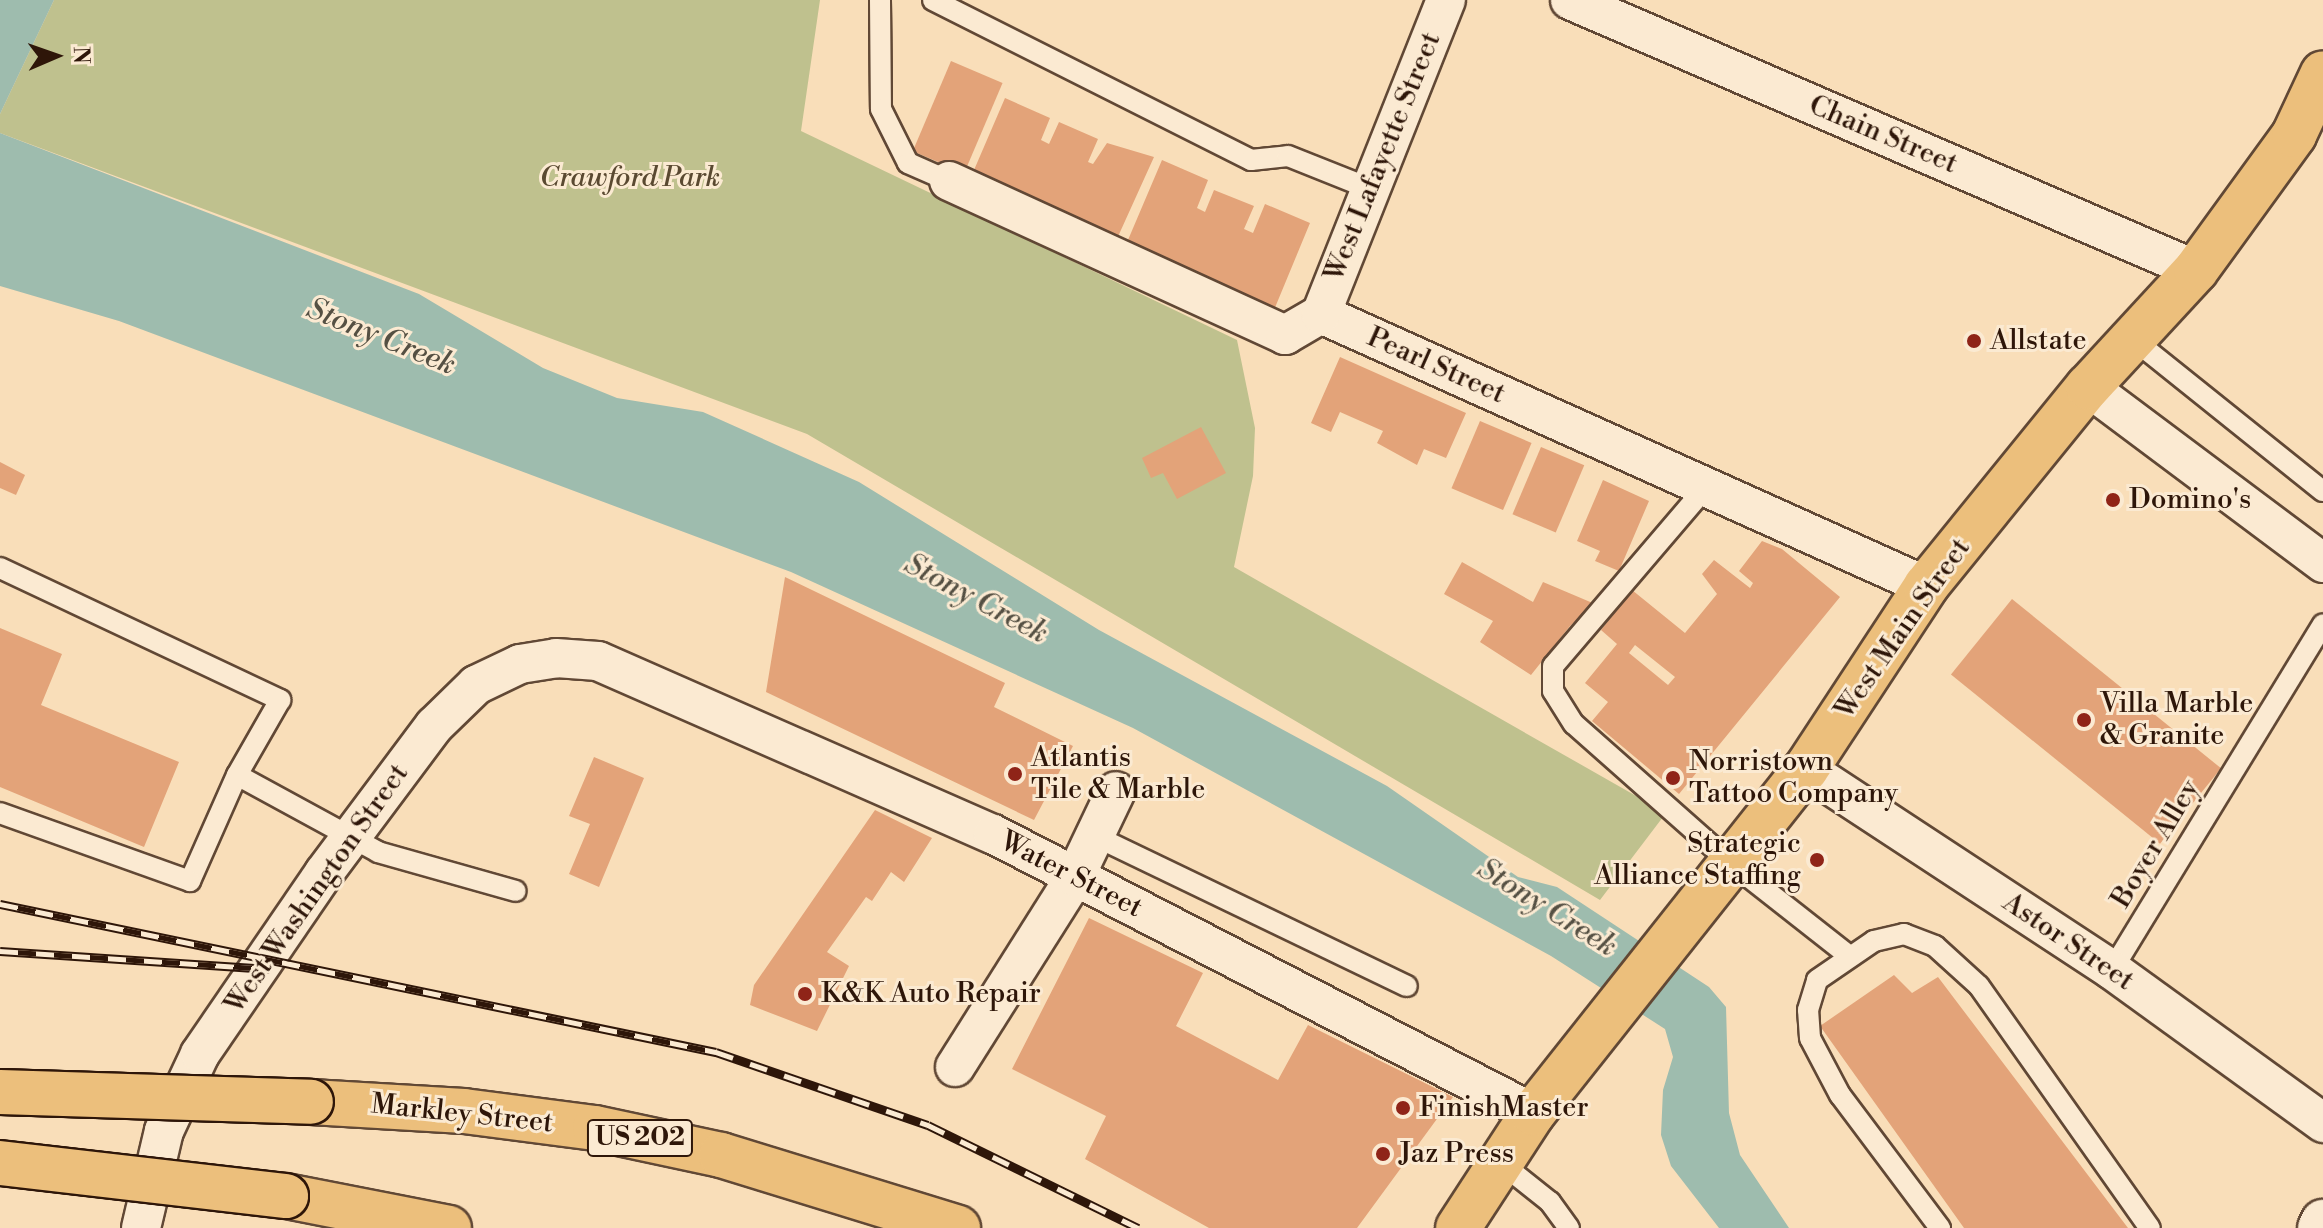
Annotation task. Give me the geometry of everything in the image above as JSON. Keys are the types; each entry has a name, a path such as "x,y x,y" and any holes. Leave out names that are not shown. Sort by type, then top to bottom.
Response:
{"main road":[{"name":"West Main Street","path":"1458,1228 1546,1097 1806,769 1926,586 2088,387 2196,270 2294,135 2323,73"},
{"name":"Markley Street","path":"0,1092 311,1102 464,1111 595,1128 721,1155 958,1228"},
{"path":"0,1163 286,1196 449,1228"},
{"path":"2320,1228 2323,1222"}],"street":[{"name":"West Lafayette Street","path":"1321,314 1446,0"},
{"name":"Chain Street","path":"1570,0 2196,270"},
{"path":"949,181 1285,335 1321,314"},
{"name":"Pearl Street","path":"1321,314 1926,586"},
{"path":"2088,387 2319,550"},
{"name":"West Washington Street","path":"141,1228 164,1131 200,1054 352,836 434,726 476,685 520,664 556,658 598,661"},
{"name":"Water Street","path":"598,661 993,834 1075,877 1546,1097"},
{"name":"Astor Street","path":"1806,769 2112,970 2323,1123"},
{"path":"955,1067 1075,877 1116,791"}],"lane":[{"path":"880,0 881,109 908,163 949,181"},
{"path":"933,0 1251,160 1288,156 1371,189"},
{"path":"2133,339 2323,491"},
{"path":"1706,487 1553,666 1551,676 1561,708 1574,724 1731,863 1849,956"},
{"path":"0,568 280,700 237,775 190,881 0,813"},
{"name":"Boyer Alley","path":"2112,970 2323,624"},
{"path":"237,775 386,855 516,891"},
{"path":"1095,836 1407,986"},
{"path":"1940,1228 1817,1058 1808,1010 1817,980 1874,941 1904,934 1935,946 1979,986 2150,1228"},
{"path":"1501,1163 1550,1202 1569,1228"}],"green space":[{"name":"Crawford Park","path":"54,0 820,0 801,131 1237,340 1255,428 1253,476 1234,567 1666,813 1600,900 807,434 0,133 0,114"}],"water":[{"path":"0,0 54,0 0,114"},
{"name":"Stony Creek","path":"0,133 419,294 543,368 617,398 703,412 859,482 1099,630 1387,786 1518,877 1557,887 1709,987 1726,1007 1729,1113 1740,1155 1789,1228 1719,1228 1671,1166 1661,1135 1663,1090 1673,1057 1665,1029 1551,956 1133,728 791,572 119,321 0,286"}],"building":[{"path":"951,61 1003,83 964,173 913,151"},
{"path":"1005,98 1050,118 1041,140 1049,144 1059,122 1098,139 1088,162 1093,164 1107,143 1154,157 1116,241 971,177"},
{"path":"1162,160 1208,180 1197,208 1205,212 1214,190 1254,206 1244,229 1253,233 1265,204 1310,223 1274,310 1125,247"},
{"path":"1340,357 1466,413 1446,458 1424,449 1417,465 1377,443 1383,431 1340,412 1331,432 1311,423"},
{"path":"1480,421 1532,443 1503,510 1451,488"},
{"path":"1201,427 1226,473 1177,499 1163,473 1151,478 1142,458"},
{"path":"1541,447 1584,465 1556,533 1512,514"},
{"path":"0,462 25,475 16,495 0,488"},
{"path":"1603,480 1649,501 1619,571 1595,561 1600,551 1577,541"},
{"path":"1762,541 1782,549 1840,597 1679,794 1592,721 1608,702 1585,683 1617,644 1601,630 1632,590 1685,633 1717,594 1702,574 1714,560 1750,588 1753,583 1739,571","holes":["1635,645 1675,677 1668,685 1629,653"]},
{"path":"1462,562 1533,602 1543,582 1595,604 1570,626 1531,675 1480,642 1493,621 1444,594"},
{"path":"785,577 1005,683 994,707 1073,746 1034,820 766,692"},
{"name":"Villa Marble & Granite","path":"2012,599 2221,768 2160,844 1951,674"},
{"path":"0,628 62,654 41,705 179,762 144,847 0,787"},
{"path":"594,757 644,778 599,887 569,874 590,824 569,816"},
{"path":"875,810 932,838 904,882 891,872 872,901 866,897 827,952 849,966 817,1031 750,1005 754,985"},
{"path":"1089,918 1203,973 1176,1026 1278,1080 1308,1025 1453,1097 1357,1228 1209,1228 1085,1159 1106,1116 1012,1069"},
{"path":"1894,975 1912,993 1938,977 2128,1228 1964,1228 1820,1026"}],"railway":[{"path":"0,904 716,1052 928,1125 1138,1228"},
{"path":"0,951 269,969"}],"place":[{"name":"Allstate","path":"1974,341"},
{"name":"Domino's","path":"2113,500"},
{"name":"Villa Marble & Granite","path":"2084,720"},
{"name":"Atlantis Tile & Marble","path":"1015,774"},
{"name":"Norristown Tattoo Company","path":"1673,778"},
{"name":"Strategic Alliance Staffing","path":"1817,860"},
{"name":"K&K Auto Repair","path":"805,994"},
{"name":"FinishMaster","path":"1403,1108"},
{"name":"Jaz Press","path":"1383,1154"}]}
